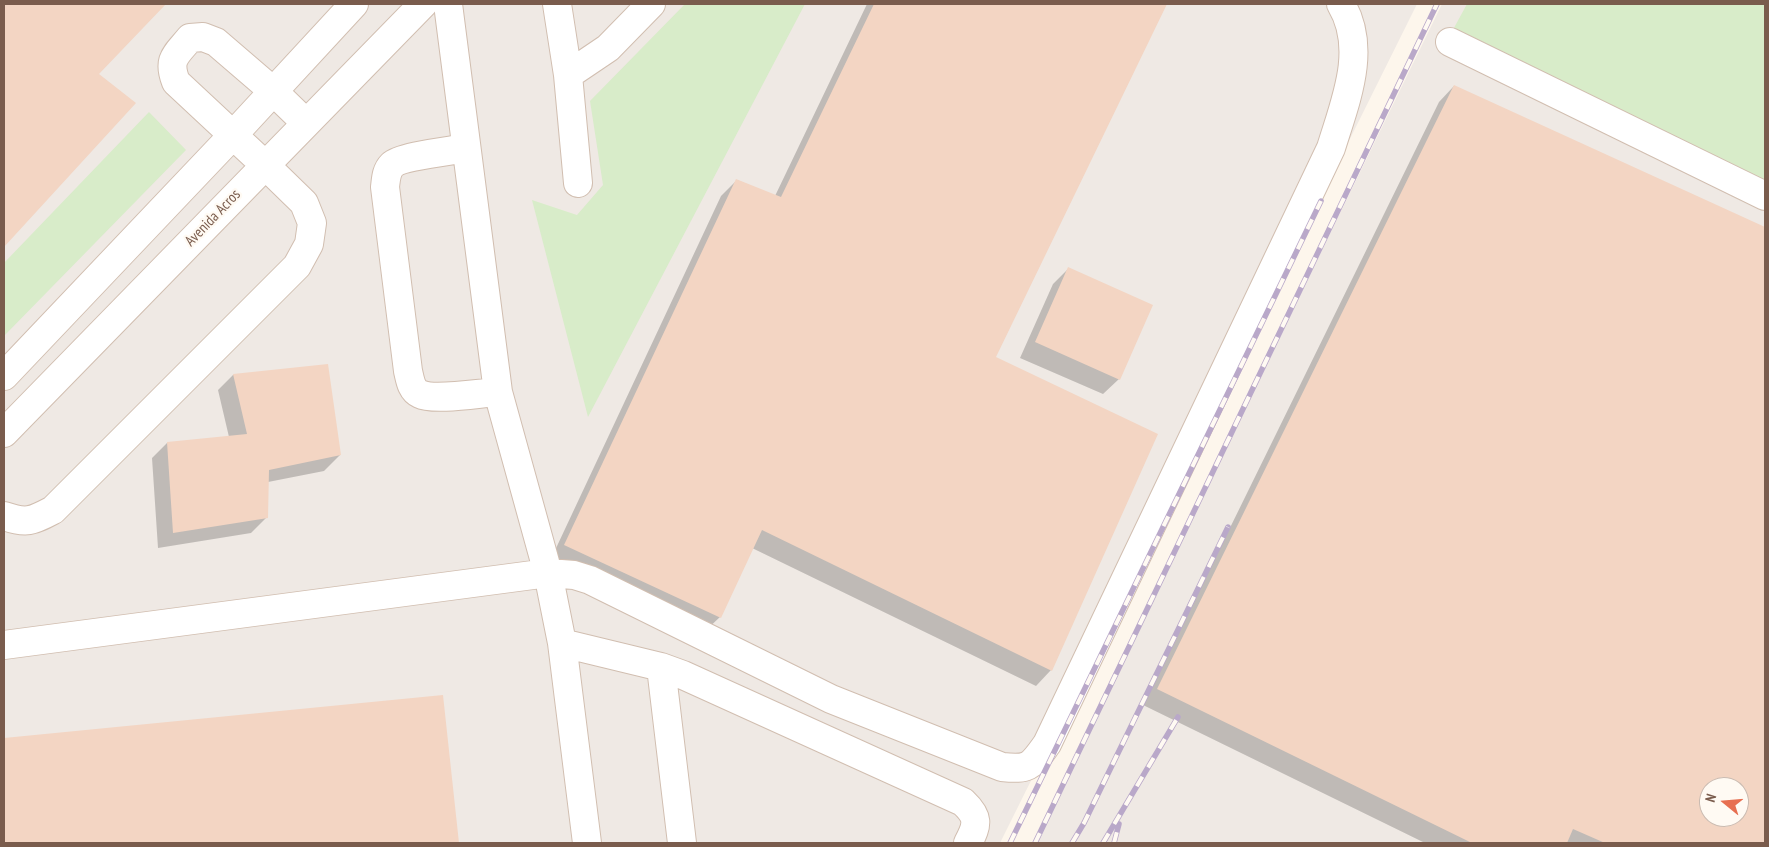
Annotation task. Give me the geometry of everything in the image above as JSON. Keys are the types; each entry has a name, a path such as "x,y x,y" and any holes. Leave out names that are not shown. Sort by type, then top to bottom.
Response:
{"street":[{"path":"4,376 233,135 354,4"},
{"name":"Avenida Acros","path":"4,433 423,4"},
{"path":"448,4 498,392 548,573 562,643 587,843"},
{"path":"557,4 568,75 578,183"},
{"path":"568,75 608,48 651,4"},
{"path":"4,645 548,573 574,575 590,580 831,699 1002,767 1021,769 1035,761 1047,744 1331,148 1351,84 1354,46 1344,9"},
{"path":"4,516 14,520 32,521 53,510 297,266 309,244 312,223 304,203 176,82 171,70 174,57 190,38 203,37 216,42 273,91 306,123"},
{"path":"1450,42 1765,196"},
{"path":"466,148 406,159 394,164 387,173 385,187 408,371 411,385 419,394 431,398 498,392"},
{"path":"562,643 661,667 683,675 963,802 974,812 976,822 968,843"},
{"path":"661,667 682,843"}],"shaded area":[{"path":"4,4 1417,4 1000,843 4,843"},
{"path":"1442,4 1765,4 1765,843 1033,843"}],"green space":[{"path":"685,4 805,4 588,417 532,200 577,215 603,185 590,101"},
{"path":"1467,4 1765,4 1765,185 1449,37"},
{"path":"149,112 186,150 4,336 4,263"}],"building":[{"path":"4,4 166,4 99,74 136,103 4,247"},
{"path":"874,4 1167,4 996,357 1158,434 1052,671 762,530 721,618 564,545 736,179 781,197"},
{"path":"1454,85 1765,227 1765,843 1605,843 1573,829 1567,843 1472,843 1157,689"},
{"path":"1068,267 1153,305 1120,380 1035,342"},
{"path":"328,364 341,455 269,470 268,518 173,533 167,442 247,434 233,374"},
{"path":"443,695 459,843 4,843 4,738"}],"railway":[{"path":"1035,843 1437,4"},
{"path":"1010,843 1321,201"},
{"path":"1072,843 1084,823 1228,527"},
{"path":"1103,843 1178,717"},
{"path":"1114,843 1119,824"}]}
